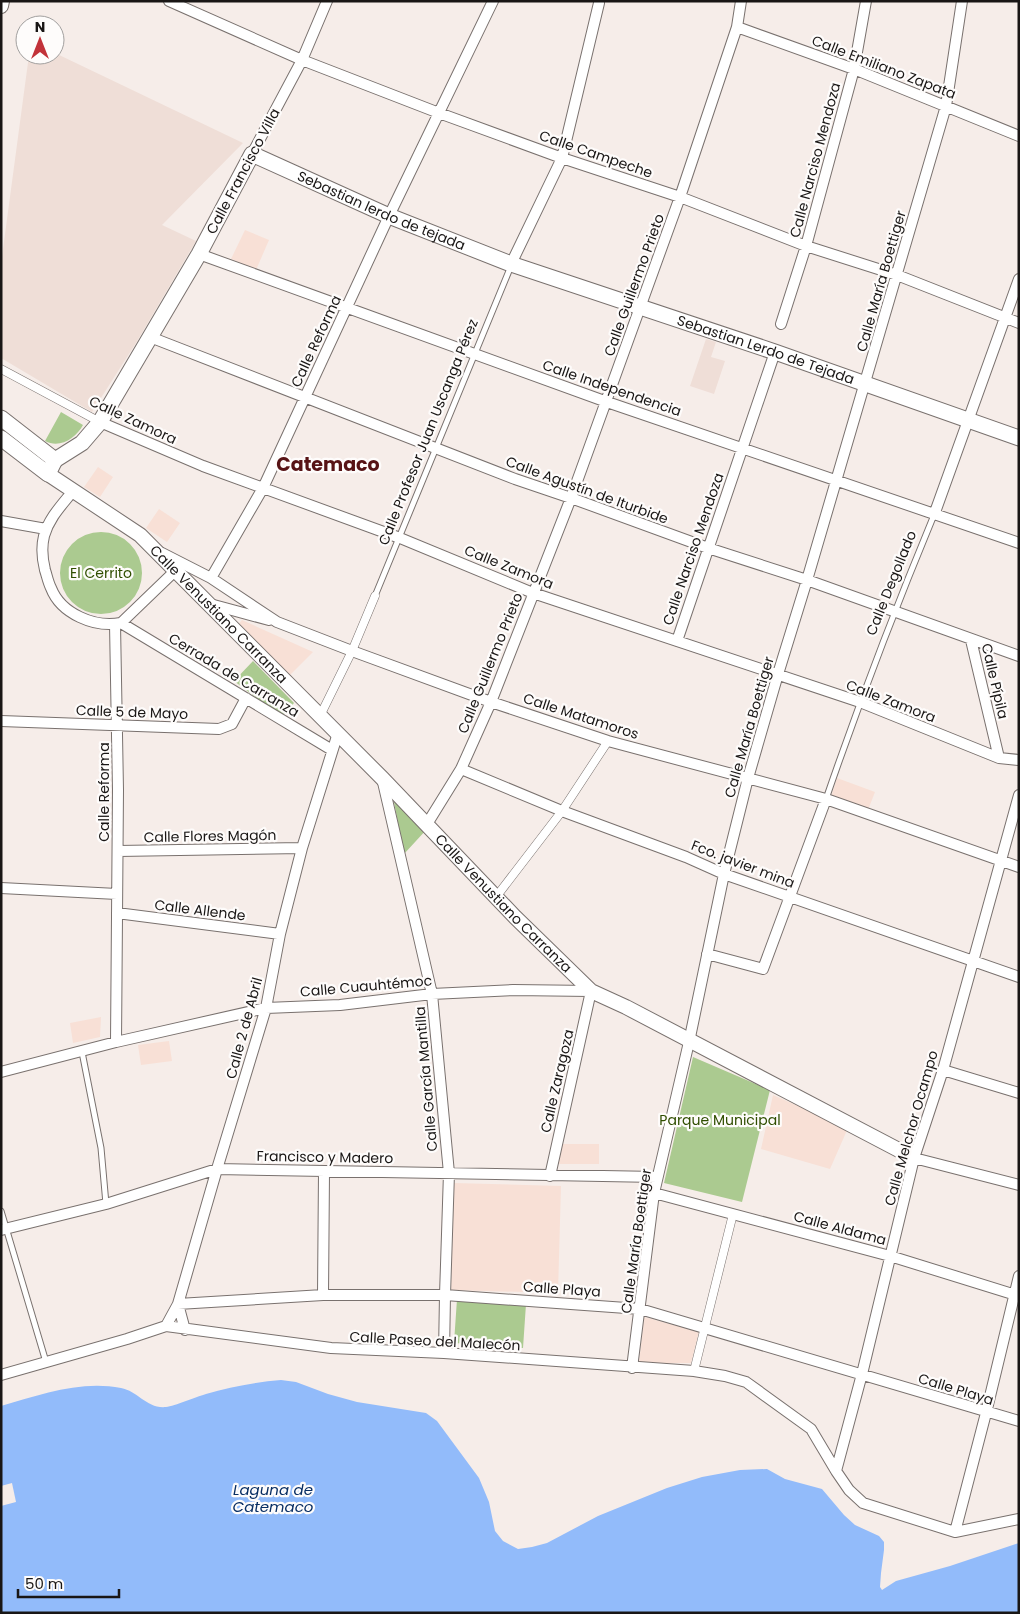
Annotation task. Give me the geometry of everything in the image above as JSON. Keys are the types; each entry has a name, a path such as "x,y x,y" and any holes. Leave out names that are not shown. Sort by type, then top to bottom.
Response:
{"main road":[{"name":"Sebastian lerdo de tejada","path":"252,154 389,216 511,264"},
{"name":"Calle Francisco Villa","path":"52,467 82,443 100,422 199,254 252,154"},
{"name":"Sebastian Lerdo de Tejada","path":"511,264 775,352 864,385 969,419 1019,438"},
{"path":"1,418 52,467"},
{"path":"1,438 52,467"}],"street":[{"path":"1,6 2,1"},
{"name":"Calle Campeche","path":"169,1 302,60 439,113 562,158 680,197 806,246 897,275 1019,323"},
{"name":"Calle Francisco Villa","path":"252,154 302,60 327,1"},
{"name":"Calle Reforma","path":"211,578 263,488 389,216 493,1"},
{"name":"Calle Guillermo Prieto","path":"427,824 461,770 491,702 571,498 680,197 738,27 741,1"},
{"name":"Calle Narciso Mendoza","path":"781,324 806,246 854,69 866,1"},
{"name":"Calle María Boettiger","path":"632,1368 654,1193 689,1042 724,874 748,778 778,674 946,106 962,1"},
{"name":"Calle Profesor Juan Uscanga Pérez","path":"511,264 562,158 599,3"},
{"name":"Calle Emiliano Zapata","path":"738,27 854,69 1019,136"},
{"name":"Calle Independencia","path":"199,254 607,402 1019,543"},
{"name":"Calle Degollado","path":"934,515 1019,280"},
{"name":"Calle Agustín de Iturbide","path":"150,337 515,479 1019,656"},
{"name":"Calle Narciso Mendoza","path":"677,641 775,352"},
{"name":"Calle Zamora","path":"1,369 100,422 203,466 400,538 534,593 860,702 999,758 1019,760"},
{"name":"Calle Venustiano Carranza","path":"52,467 73,491 140,535 338,733 496,897 591,992 626,1007 689,1042 914,1158 1019,1185"},
{"path":"73,491 50,519 44,537 42,556 51,590 64,606 80,618 119,623 175,571"},
{"path":"1,521 46,529"},
{"name":"Calle Matamoros","path":"153,548 211,578 277,622 352,651 491,702 608,741 826,799 1019,867"},
{"name":"Calle Profesor Juan Uscanga Pérez","path":"320,716 352,651 375,596"},
{"path":"210,604 277,622"},
{"name":"Calle Reforma","path":"116,1042 119,623"},
{"name":"Cerrada de Carranza","path":"119,623 332,750"},
{"name":"Calle Pípila","path":"972,640 999,758"},
{"name":"Calle 5 de Mayo","path":"1,721 219,729 232,724 246,698"},
{"name":"Calle 2 de Abril","path":"166,1326 178,1304 266,1008 280,934 302,848 338,733"},
{"path":"496,897 562,811 608,741"},
{"name":"Fco. javier mina","path":"461,770 562,811 686,857 724,874 1019,977"},
{"name":"Calle García Mantilla","path":"382,778 432,994 449,1173 444,1353"},
{"name":"Calle Melchor Ocampo","path":"836,1471 862,1374 914,1158 943,1070 1019,795"},
{"name":"Calle Degollado","path":"707,954 763,969 826,799"},
{"name":"Calle Flores Magón","path":"118,851 302,848"},
{"path":"1,888 117,894"},
{"name":"Calle Allende","path":"117,913 280,934"},
{"name":"Calle Cuauhtémoc","path":"1,1072 116,1042 266,1008 340,1005 432,994 513,990 591,992"},
{"name":"Calle Zaragoza","path":"550,1176 591,992"},
{"path":"943,1070 1019,1092"},
{"name":"Francisco y Madero","path":"4,1229 106,1204 217,1169 657,1177"},
{"path":"323,1295 324,1172"},
{"name":"Calle Aldama","path":"654,1193 890,1256 1016,1295"},
{"path":"694,1371 733,1214"},
{"path":"1019,1276 1016,1295 955,1532 1019,1519"},
{"name":"Calle Playa","path":"178,1304 323,1295 445,1294 640,1309 862,1374 986,1413 1019,1421"},
{"path":"178,1304 185,1330"},
{"path":"1,1375 166,1326"},
{"name":"Calle Paseo del Malecón","path":"166,1326 331,1348 444,1353 694,1371 725,1376 746,1382 810,1429 849,1490 863,1503 955,1532"}],"lane":[{"name":"Calle Profesor Juan Uscanga Pérez","path":"375,596 511,264"},
{"name":"Calle Degollado","path":"826,799 894,611 934,515"},
{"path":"82,1052 101,1148 106,1204"},
{"path":"1,1211 4,1229 46,1362"}],"shaded area":[{"path":"65,58 243,143 162,225 196,241 136,343 92,412 1,358 1,264 28,65 65,65"},
{"path":"245,230 269,240 256,270 231,259"},
{"path":"706,339 716,342 711,357 725,361 714,394 690,386"},
{"path":"98,467 113,477 100,497 84,487"},
{"path":"159,509 180,523 167,542 146,528"},
{"path":"242,620 313,652 288,677 236,627"},
{"path":"837,778 875,792 868,810 831,797"},
{"path":"101,1017 100,1037 73,1043 70,1023"},
{"path":"169,1041 172,1061 141,1065 138,1045"},
{"path":"773,1095 848,1128 830,1169 761,1149"},
{"path":"559,1144 599,1144 599,1164 559,1164"},
{"path":"454,1183 561,1186 558,1293 451,1290"},
{"path":"644,1317 699,1332 691,1363 639,1363"}],"green space":[{"path":"61,412 83,425 67,441 56,444 45,441"},
{"name":"El Cerrito","path":"101,532 117,535 130,544 139,557 142,573 139,589 130,602 117,611 101,614 85,611 72,602 63,589 60,573 63,557 72,544 85,535"},
{"path":"253,661 294,703 282,717 234,681"},
{"path":"393,797 427,829 404,854"},
{"name":"Parque Municipal","path":"693,1057 770,1090 742,1202 664,1183"},
{"path":"457,1299 526,1304 523,1348 454,1343"}],"water":[{"name":"Laguna de Catemaco","path":"281,1380 296,1382 357,1402 426,1413 437,1421 479,1478 489,1502 495,1531 503,1541 518,1549 547,1543 598,1516 667,1488 702,1477 740,1470 767,1469 785,1479 822,1489 855,1525 879,1536 884,1542 880,1587 882,1590 896,1581 950,1566 1019,1543 1019,1613 1,1613 1,1406 45,1393 75,1387 106,1386 127,1390 148,1403 159,1407 166,1407 224,1389 252,1383"}],"pier":[{"path":"12,1483 16,1502 1,1506 1,1486"}],"district":[{"name":"Catemaco","path":"328,464"}]}
